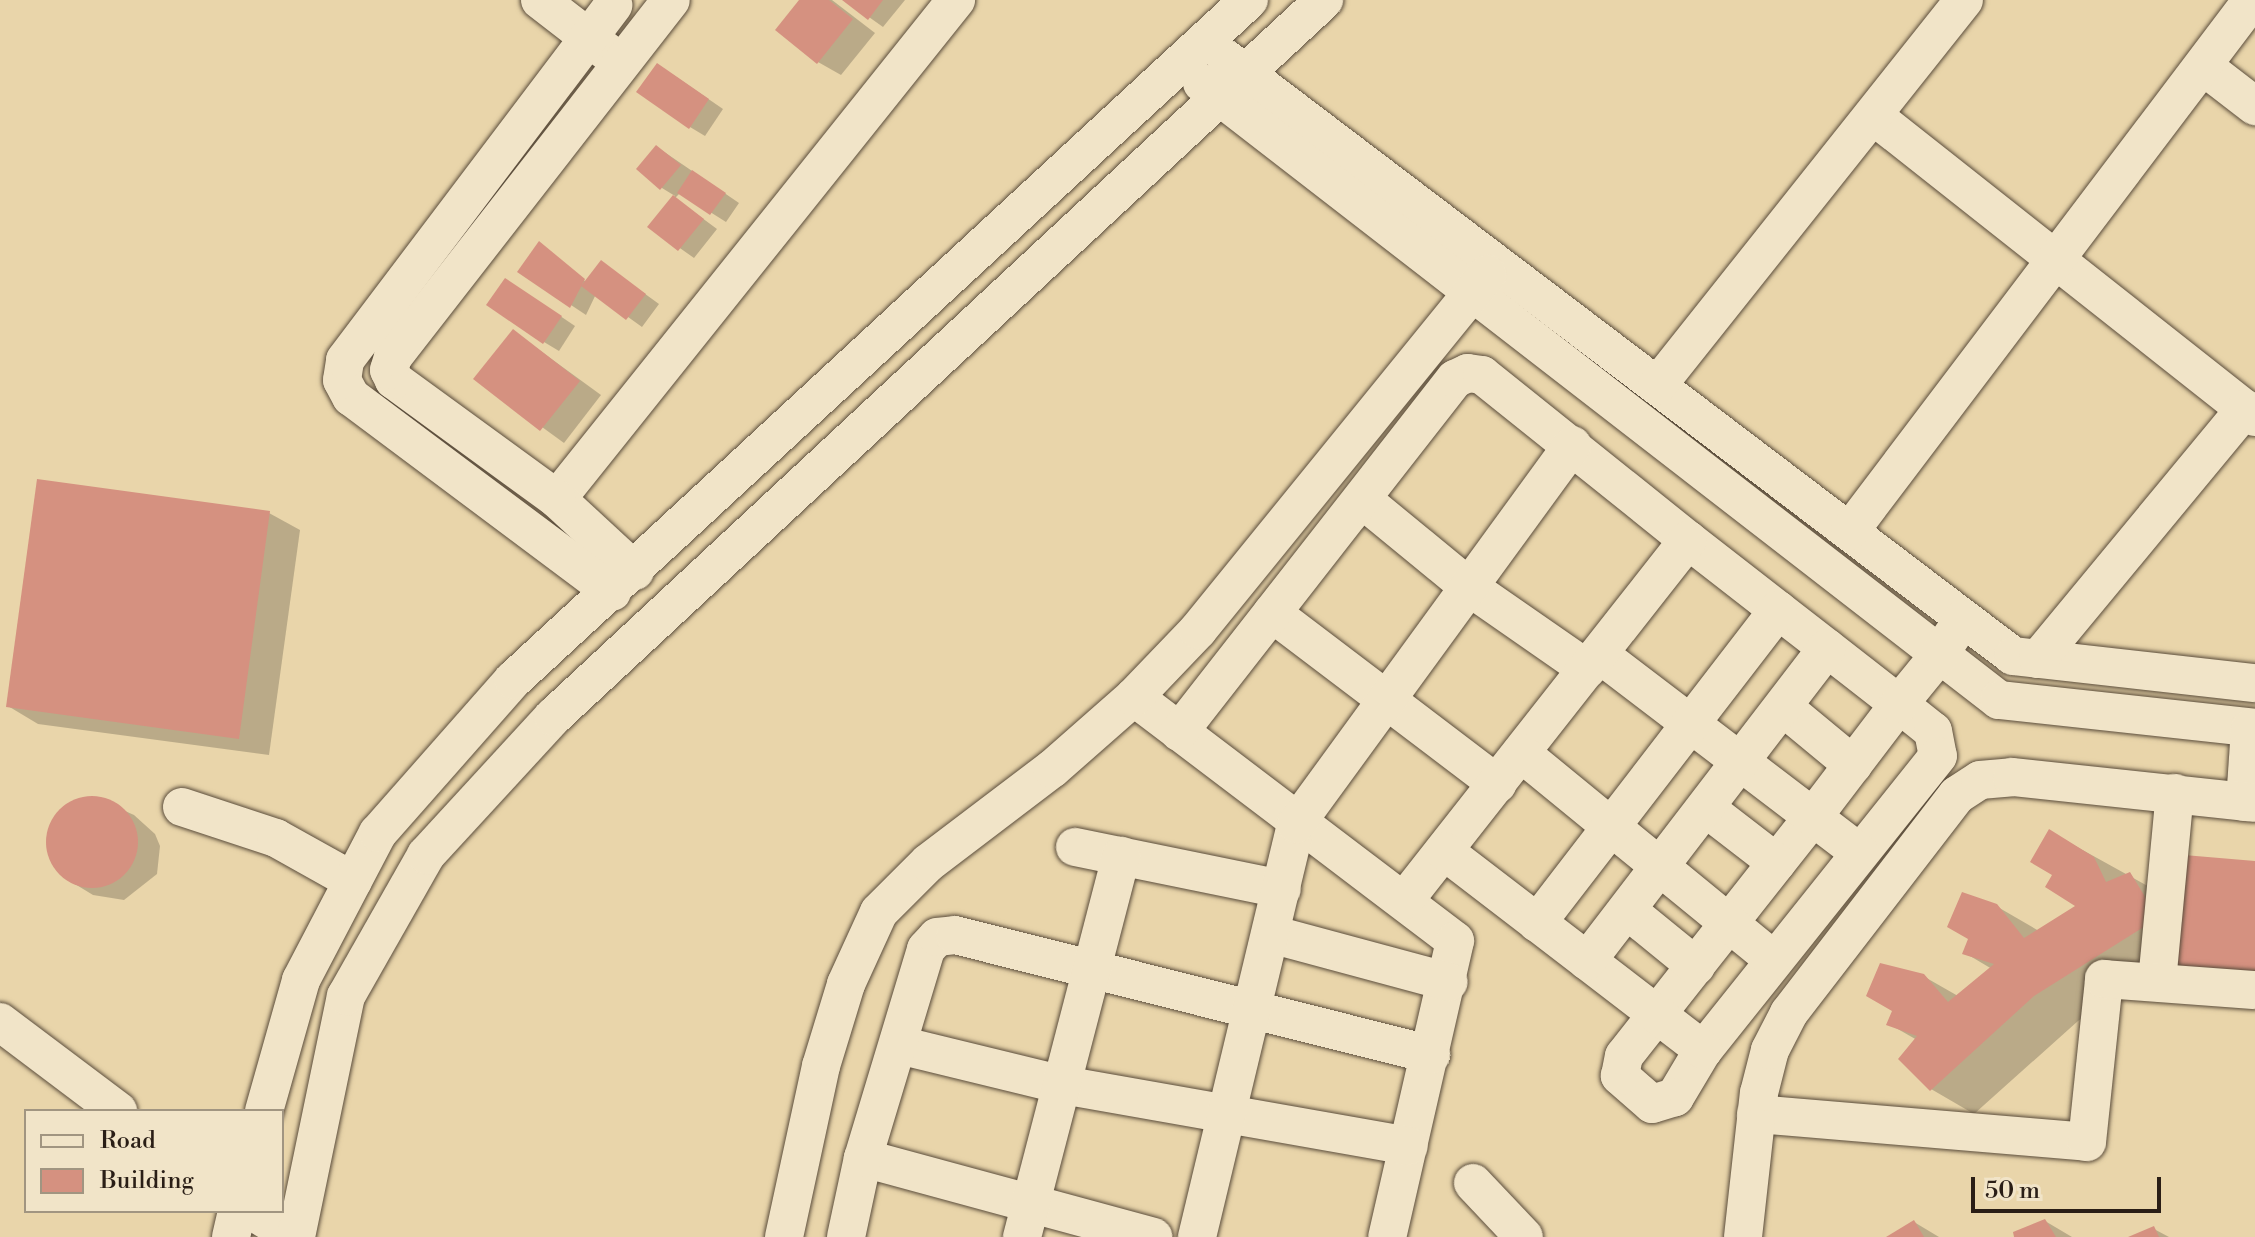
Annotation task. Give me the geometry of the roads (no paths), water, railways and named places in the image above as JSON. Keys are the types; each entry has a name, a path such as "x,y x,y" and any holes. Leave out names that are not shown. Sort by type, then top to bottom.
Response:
{"street":[{"path":"540,0 622,63"},
{"path":"624,581 557,499 394,380 389,370 393,357 671,0"},
{"path":"557,499 956,0"},
{"path":"265,1109 301,980 378,833 503,692 1249,0"},
{"path":"255,1213 296,1237 346,996 426,855 553,717 1324,0"},
{"path":"1657,386 1875,117 1964,0"},
{"path":"1850,531 2252,0"},
{"path":"624,581 351,397 342,380 345,360 589,38 610,2 647,31"},
{"path":"1191,53 1470,292 1999,700 2253,728 2250,802 2012,777 1980,780 1957,795 1789,1013 1770,1050 1756,1114 1743,1237"},
{"path":"2203,66 2255,106"},
{"path":"1232,85 1496,264 2013,656 2255,683"},
{"path":"1875,117 2250,413 2038,659"},
{"path":"784,1237 821,1066 846,984 879,912 928,863 1052,769 1134,697 1198,630 1470,292 1496,264"},
{"path":"342,380 389,370"},
{"path":"1179,732 1455,379 1468,373 1482,375 1688,540 1899,704 1933,731 1938,756 1703,1050 1667,1103 1652,1104 1626,1084 1620,1076 1624,1056 1730,924 1899,704 1939,655 1963,619"},
{"path":"1197,1237 1230,1114 1296,824 1572,445"},
{"path":"1363,500 1469,587 1690,723 1860,853"},
{"path":"1405,900 1688,540"},
{"path":"1537,923 1778,610"},
{"path":"1272,613 1497,784"},
{"path":"1587,961 1743,764 1827,648"},
{"path":"1134,697 1296,824 1405,900 1455,941 1449,982 1387,1237"},
{"path":"1783,707 1853,765"},
{"path":"1521,753 1774,960"},
{"path":"2157,982 2175,793"},
{"path":"182,807 276,838 353,881"},
{"path":"1707,809 1777,863"},
{"path":"1075,847 1282,889"},
{"path":"1444,851 1703,1050"},
{"path":"1026,1221 1121,856"},
{"path":"1627,910 1696,966"},
{"path":"1271,934 1449,982"},
{"path":"846,1237 863,1158 926,949 937,937 955,935 1431,1055"},
{"path":"1756,1114 2087,1142 2104,979 2255,990"},
{"path":"0,1022 115,1109"},
{"path":"899,1045 1063,1085 1409,1146"},
{"path":"863,1158 1026,1221 1153,1237"},
{"path":"1473,1183 1524,1237"},
{"path":"231,1237 237,1213"}]}
